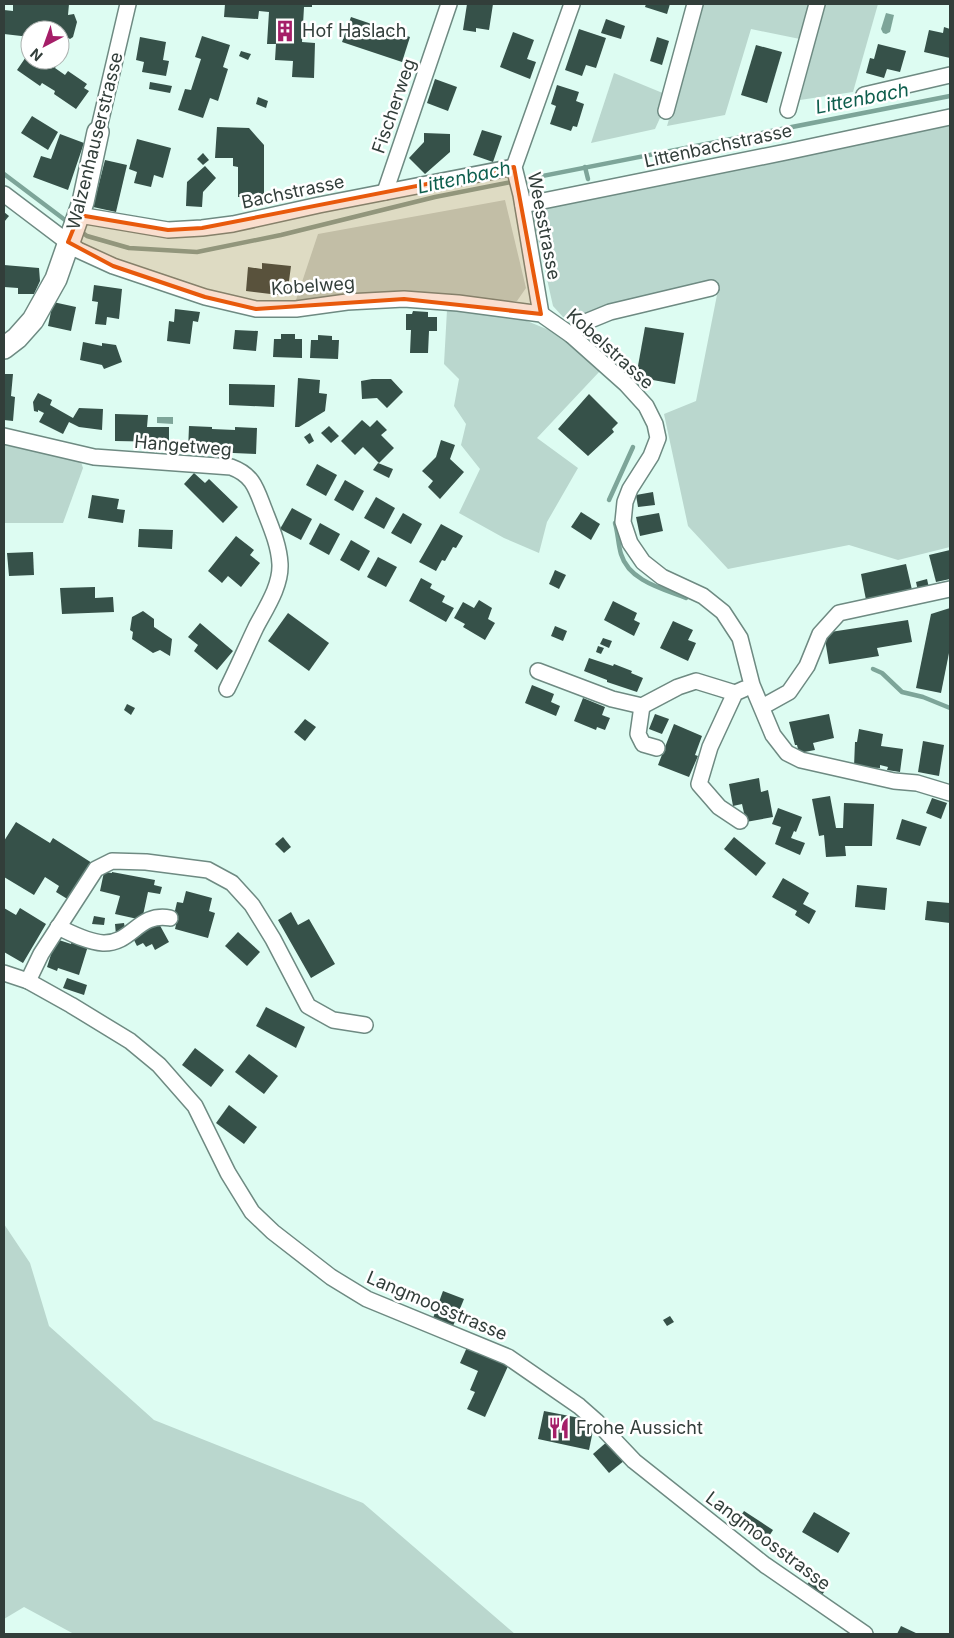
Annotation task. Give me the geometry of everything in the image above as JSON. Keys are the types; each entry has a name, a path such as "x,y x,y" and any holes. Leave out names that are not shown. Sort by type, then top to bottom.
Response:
{"street":[{"name":"Walzenhauserstrasse","path":"4,348 17,338 40,308 56,279 75,228 128,4"},
{"name":"Fischerweg","path":"384,192 449,4"},
{"name":"Weesstrasse","path":"541,314 522,200 515,170 572,4"},
{"path":"666,111 695,4"},
{"path":"788,110 817,4"},
{"path":"864,96 950,75"},
{"name":"Littenbachstrasse","path":"522,200 786,152 950,117"},
{"name":"Bachstrasse","path":"75,228 168,230 233,224 384,192 515,170"},
{"name":"Kobelweg","path":"4,194 75,228 78,250 113,266 205,297 256,309 296,309 347,302 404,299 458,303 541,314"},
{"path":"570,335 588,322 610,312 711,288"},
{"name":"Kobelstrasse","path":"541,314 570,335 626,384 646,406 655,424 658,438 651,456 630,489 625,502 624,522 630,543 643,562 662,577 703,596 723,612 740,638 752,685 774,735 787,753 801,760 894,781 917,783 950,793"},
{"name":"Hangetweg","path":"4,436 94,456 230,467 242,471 248,476 258,493 279,552 279,578 270,601 227,689"},
{"path":"762,707 789,692 808,666 820,634 839,613 950,589"},
{"path":"538,671 612,699 642,706 678,687 696,681 735,692 752,685"},
{"path":"735,692 710,747 699,784 719,807 740,821"},
{"path":"642,706 638,734 643,744 657,748"},
{"path":"28,981 41,954 96,869 112,861 136,860 208,870 232,883 252,905 273,939 308,1006 333,1020 365,1025"},
{"path":"58,927 88,940 102,943 124,938 151,918 160,916 170,918"},
{"name":"Langmoosstrasse","path":"4,973 28,981 130,1041 159,1065 195,1106 228,1173 252,1212 273,1232 331,1276 366,1299 508,1357 574,1403 596,1421 634,1461 765,1565 865,1634"}],"highlighted area":[{"path":"514,167 541,314 404,299 256,309 205,297 113,266 68,242 79,215 168,230 202,228"}],"shaded area":[{"path":"703,4 811,4 800,39 751,29 725,115 667,126"},
{"path":"825,4 878,4 853,92 800,100"},
{"path":"886,13 894,15 890,32 886,34 881,29"},
{"path":"614,73 670,96 655,129 591,143"},
{"path":"950,124 950,547 898,560 849,545 728,569 688,526 664,414 696,401 717,295 711,283 583,316 563,317 553,306 534,221 542,206"},
{"path":"505,200 526,288 517,301 485,301 398,292 296,300 318,234"},
{"path":"447,310 522,319 554,332 600,371 537,438 578,468 547,522 539,553 504,538 459,513 480,469 461,445 466,424 454,406 459,379 444,364"},
{"path":"157,417 173,417 173,424 157,423"},
{"path":"4,443 73,457 81,462 83,468 63,523 4,523"},
{"path":"4,1224 30,1263 49,1326 154,1420 363,1503 515,1634 74,1634 24,1607 4,1619"}],"building":[{"path":"13,4 69,4 68,15 74,14 77,22 73,37 70,39 70,20 20,20 20,36 4,34 4,10 13,11"},
{"name":"Hof Haslach","path":"225,4 312,4 312,7 304,7 302,42 315,43 314,78 292,77 293,61 275,60 276,44 267,44 269,12 259,11 258,19 224,17"},
{"path":"467,4 493,4 489,30 476,28 476,32 463,30"},
{"path":"646,4 670,4 667,14 645,7"},
{"path":"351,17 410,37 402,62 342,42"},
{"path":"606,19 625,26 621,39 601,33"},
{"path":"944,27 950,29 950,58 924,52 929,30 943,33"},
{"path":"579,29 606,38 596,68 586,65 582,76 565,70"},
{"path":"513,32 534,40 527,59 536,62 530,79 500,67"},
{"path":"202,36 230,45 223,67 228,69 218,101 210,98 203,118 178,110 185,89 191,90 201,59 195,57"},
{"path":"140,37 166,42 163,60 169,61 166,76 142,72 144,62 136,60"},
{"path":"657,37 669,41 662,65 650,61"},
{"path":"878,44 906,51 900,72 887,69 884,78 866,73 870,58 874,59"},
{"path":"756,45 782,52 767,103 741,95"},
{"path":"241,51 251,54 248,60 239,56"},
{"path":"20,66 20,70 58,70 65,75 68,71 87,84 84,88 89,91 76,109 54,94 55,91 42,83 40,86 17,70"},
{"path":"435,79 457,87 448,111 427,103"},
{"path":"150,82 172,86 170,93 149,89"},
{"path":"557,85 579,92 576,101 584,104 577,127 573,126 571,131 550,124 556,106 551,104"},
{"path":"258,97 268,101 266,108 256,104"},
{"path":"32,116 58,132 48,150 21,133"},
{"path":"217,127 249,128 264,145 264,198 238,197 238,167 233,166 233,158 215,158"},
{"path":"482,130 502,136 493,162 473,155"},
{"path":"424,133 450,134 450,152 425,174 409,158 424,142"},
{"path":"60,134 84,143 68,190 33,177 41,156 51,159"},
{"path":"137,139 171,148 163,178 154,175 151,187 134,183 137,172 129,169"},
{"path":"203,153 209,160 203,165 197,159"},
{"path":"105,160 127,165 116,212 93,207"},
{"path":"205,166 216,178 203,192 202,207 186,206 187,182"},
{"path":"4,212 9,216 4,222"},
{"path":"262,263 291,266 287,296 246,291 248,267 262,269"},
{"path":"4,265 39,268 40,281 34,294 18,294 18,288 4,287"},
{"path":"94,285 122,289 119,319 107,317 106,325 95,324 98,302 92,301"},
{"path":"53,302 76,307 71,331 48,326"},
{"path":"175,309 200,312 198,322 193,321 190,344 167,341 169,321 174,322"},
{"path":"413,311 428,312 428,317 437,317 437,331 429,331 428,353 410,353 411,330 406,330 406,314 412,314"},
{"path":"645,327 684,333 675,384 636,377"},
{"path":"235,330 258,331 256,351 233,349"},
{"path":"281,334 295,334 295,339 302,339 302,358 273,357 274,339 281,339"},
{"path":"318,335 332,336 332,340 339,340 338,359 310,358 311,340 318,340"},
{"path":"83,342 102,346 102,343 116,345 122,362 104,369 102,365 80,360"},
{"path":"4,374 13,374 11,396 15,397 13,421 4,420"},
{"path":"298,378 320,380 319,393 327,394 325,411 299,427 295,427"},
{"path":"391,379 403,392 387,408 377,398 362,399 361,381"},
{"path":"229,384 275,385 274,407 229,405"},
{"path":"38,393 52,400 50,405 73,418 79,408 103,409 102,430 79,427 69,422 63,434 39,422 44,413 38,410 38,412 34,411 33,402"},
{"path":"589,394 618,423 612,429 614,432 588,456 558,429"},
{"path":"115,414 148,415 147,427 169,427 169,442 115,441"},
{"path":"362,420 370,427 377,420 387,430 381,435 394,448 379,463 363,447 355,455 341,441"},
{"path":"189,426 235,430 235,427 257,428 256,454 188,451"},
{"path":"329,426 339,436 331,443 321,433"},
{"path":"310,433 314,441 309,444 304,437"},
{"path":"441,440 455,445 450,459 464,472 440,499 428,487 433,481 422,471 436,457"},
{"path":"378,463 393,469 389,478 373,470"},
{"path":"317,464 337,475 326,496 306,485"},
{"path":"194,473 205,483 209,479 238,507 223,523 184,484"},
{"path":"345,480 364,491 353,511 334,500"},
{"path":"653,492 655,505 638,507 636,495"},
{"path":"92,495 119,499 117,509 125,510 123,523 88,518"},
{"path":"376,497 395,508 384,529 364,518"},
{"path":"292,508 312,519 301,540 280,529"},
{"path":"581,512 600,524 591,540 571,527"},
{"path":"403,513 422,524 411,544 391,533"},
{"path":"659,513 663,531 640,536 636,517"},
{"path":"320,523 340,534 329,555 309,544"},
{"path":"441,524 463,536 456,548 453,547 445,561 442,560 436,571 419,562"},
{"path":"139,529 173,530 172,549 138,547"},
{"path":"236,536 254,550 250,555 260,563 241,587 228,576 222,583 208,571"},
{"path":"351,540 370,551 359,571 340,560"},
{"path":"950,550 950,579 936,582 929,555"},
{"path":"33,552 34,575 9,576 7,553"},
{"path":"378,557 397,567 386,587 367,577"},
{"path":"906,564 912,590 866,600 861,574"},
{"path":"555,570 566,575 559,589 549,584"},
{"path":"421,578 432,584 430,588 445,596 442,602 454,608 446,622 409,601"},
{"path":"927,579 929,588 918,591 916,582"},
{"path":"95,587 95,598 113,597 114,612 62,614 60,588"},
{"path":"479,600 492,608 488,619 495,623 485,640 463,627 465,624 454,618 463,602 474,608"},
{"path":"613,601 637,613 634,620 640,623 634,636 604,620"},
{"path":"950,608 950,648 941,693 916,688 931,614"},
{"path":"143,611 154,619 154,627 172,639 170,656 160,650 153,653 132,639 133,632 130,630 132,617"},
{"path":"288,613 329,643 309,671 268,641"},
{"path":"908,620 912,642 877,648 879,656 829,664 824,633"},
{"path":"673,621 693,630 688,640 696,643 688,661 660,648"},
{"path":"200,623 233,651 217,670 194,651 198,645 188,637"},
{"path":"555,626 567,631 563,641 551,636"},
{"path":"603,638 612,641 609,648 600,644"},
{"path":"598,646 604,648 601,654 596,652"},
{"path":"589,658 613,666 614,664 632,671 631,673 643,678 637,692 607,682 607,680 584,671"},
{"path":"532,685 554,694 551,702 560,706 556,716 525,703"},
{"path":"583,698 605,707 602,715 610,718 605,730 597,727 596,730 574,721"},
{"path":"127,704 135,708 131,715 124,710"},
{"path":"655,714 669,719 662,734 649,729"},
{"path":"829,714 834,738 813,743 815,750 799,753 789,722"},
{"path":"305,719 316,727 305,741 294,732"},
{"path":"674,724 702,736 695,755 698,756 689,777 658,765"},
{"path":"859,729 883,734 881,746 903,749 900,772 887,770 888,767 880,765 880,768 854,767 855,742 857,742"},
{"path":"923,741 944,745 939,776 918,772"},
{"path":"759,778 761,792 768,790 773,817 746,822 742,804 733,806 729,784"},
{"path":"830,796 836,828 843,828 844,803 874,804 872,846 845,846 846,856 826,857 824,835 819,836 812,799"},
{"path":"932,798 947,803 941,819 926,813"},
{"path":"778,808 802,817 796,832 794,831 791,838 805,843 800,855 775,844 781,827 772,824"},
{"path":"902,819 927,827 920,846 896,839"},
{"path":"16,822 50,843 53,838 92,863 69,900 56,892 59,886 45,877 34,895 4,877 4,841"},
{"path":"283,837 291,847 284,853 275,844"},
{"path":"734,837 766,863 756,876 724,849"},
{"path":"104,872 155,880 154,885 162,887 160,894 148,892 142,920 115,914 120,896 100,891"},
{"path":"783,878 809,893 803,904 816,911 809,924 795,915 797,911 772,897"},
{"path":"857,885 887,888 885,910 855,907"},
{"path":"186,891 212,898 209,911 215,913 208,938 175,929 178,916 174,915 177,902 183,903"},
{"path":"927,901 950,903 950,923 925,920"},
{"path":"4,908 16,915 20,908 46,924 23,963 4,952"},
{"path":"291,912 298,925 309,919 335,964 311,978 278,920"},
{"path":"94,916 105,918 104,925 92,924"},
{"path":"157,920 169,942 155,950 152,944 146,947 143,943 137,946 134,940 140,936 137,931"},
{"path":"124,923 126,934 116,935 115,924"},
{"path":"238,932 260,952 247,966 225,946"},
{"path":"56,939 71,944 72,940 88,946 79,975 58,968 57,971 47,967"},
{"path":"67,978 87,985 84,995 63,988"},
{"path":"266,1007 305,1027 296,1048 256,1026"},
{"path":"195,1048 224,1070 211,1087 182,1065"},
{"path":"249,1054 278,1076 264,1094 235,1072"},
{"path":"229,1105 257,1127 244,1144 216,1123"},
{"path":"443,1291 464,1299 453,1326 433,1318"},
{"path":"670,1316 674,1322 667,1326 663,1320"},
{"path":"468,1345 509,1364 485,1417 467,1409 475,1392 470,1390 478,1371 460,1363"},
{"path":"544,1411 595,1421 589,1450 538,1439"},
{"path":"609,1440 625,1460 609,1473 593,1454"},
{"path":"744,1511 773,1530 764,1544 735,1525"},
{"path":"814,1512 850,1533 838,1553 802,1532"},
{"path":"813,1576 828,1586 820,1598 805,1588"},
{"path":"901,1626 918,1634 897,1634"}],"waterway":[{"name":"Littenbach","path":"79,230 87,236 129,248 197,252 281,235 435,197 950,96"},
{"path":"585,167 588,179"},
{"name":"Littenbach","path":"4,174 69,223"},
{"path":"609,500 633,447"},
{"path":"615,523 621,554 631,571 648,583 686,598"},
{"path":"873,669 882,673 902,692 923,697 950,708"}],"place":[{"name":"Hof Haslach","path":"285,31"},
{"name":"Frohe Aussicht","path":"559,1428"}]}
